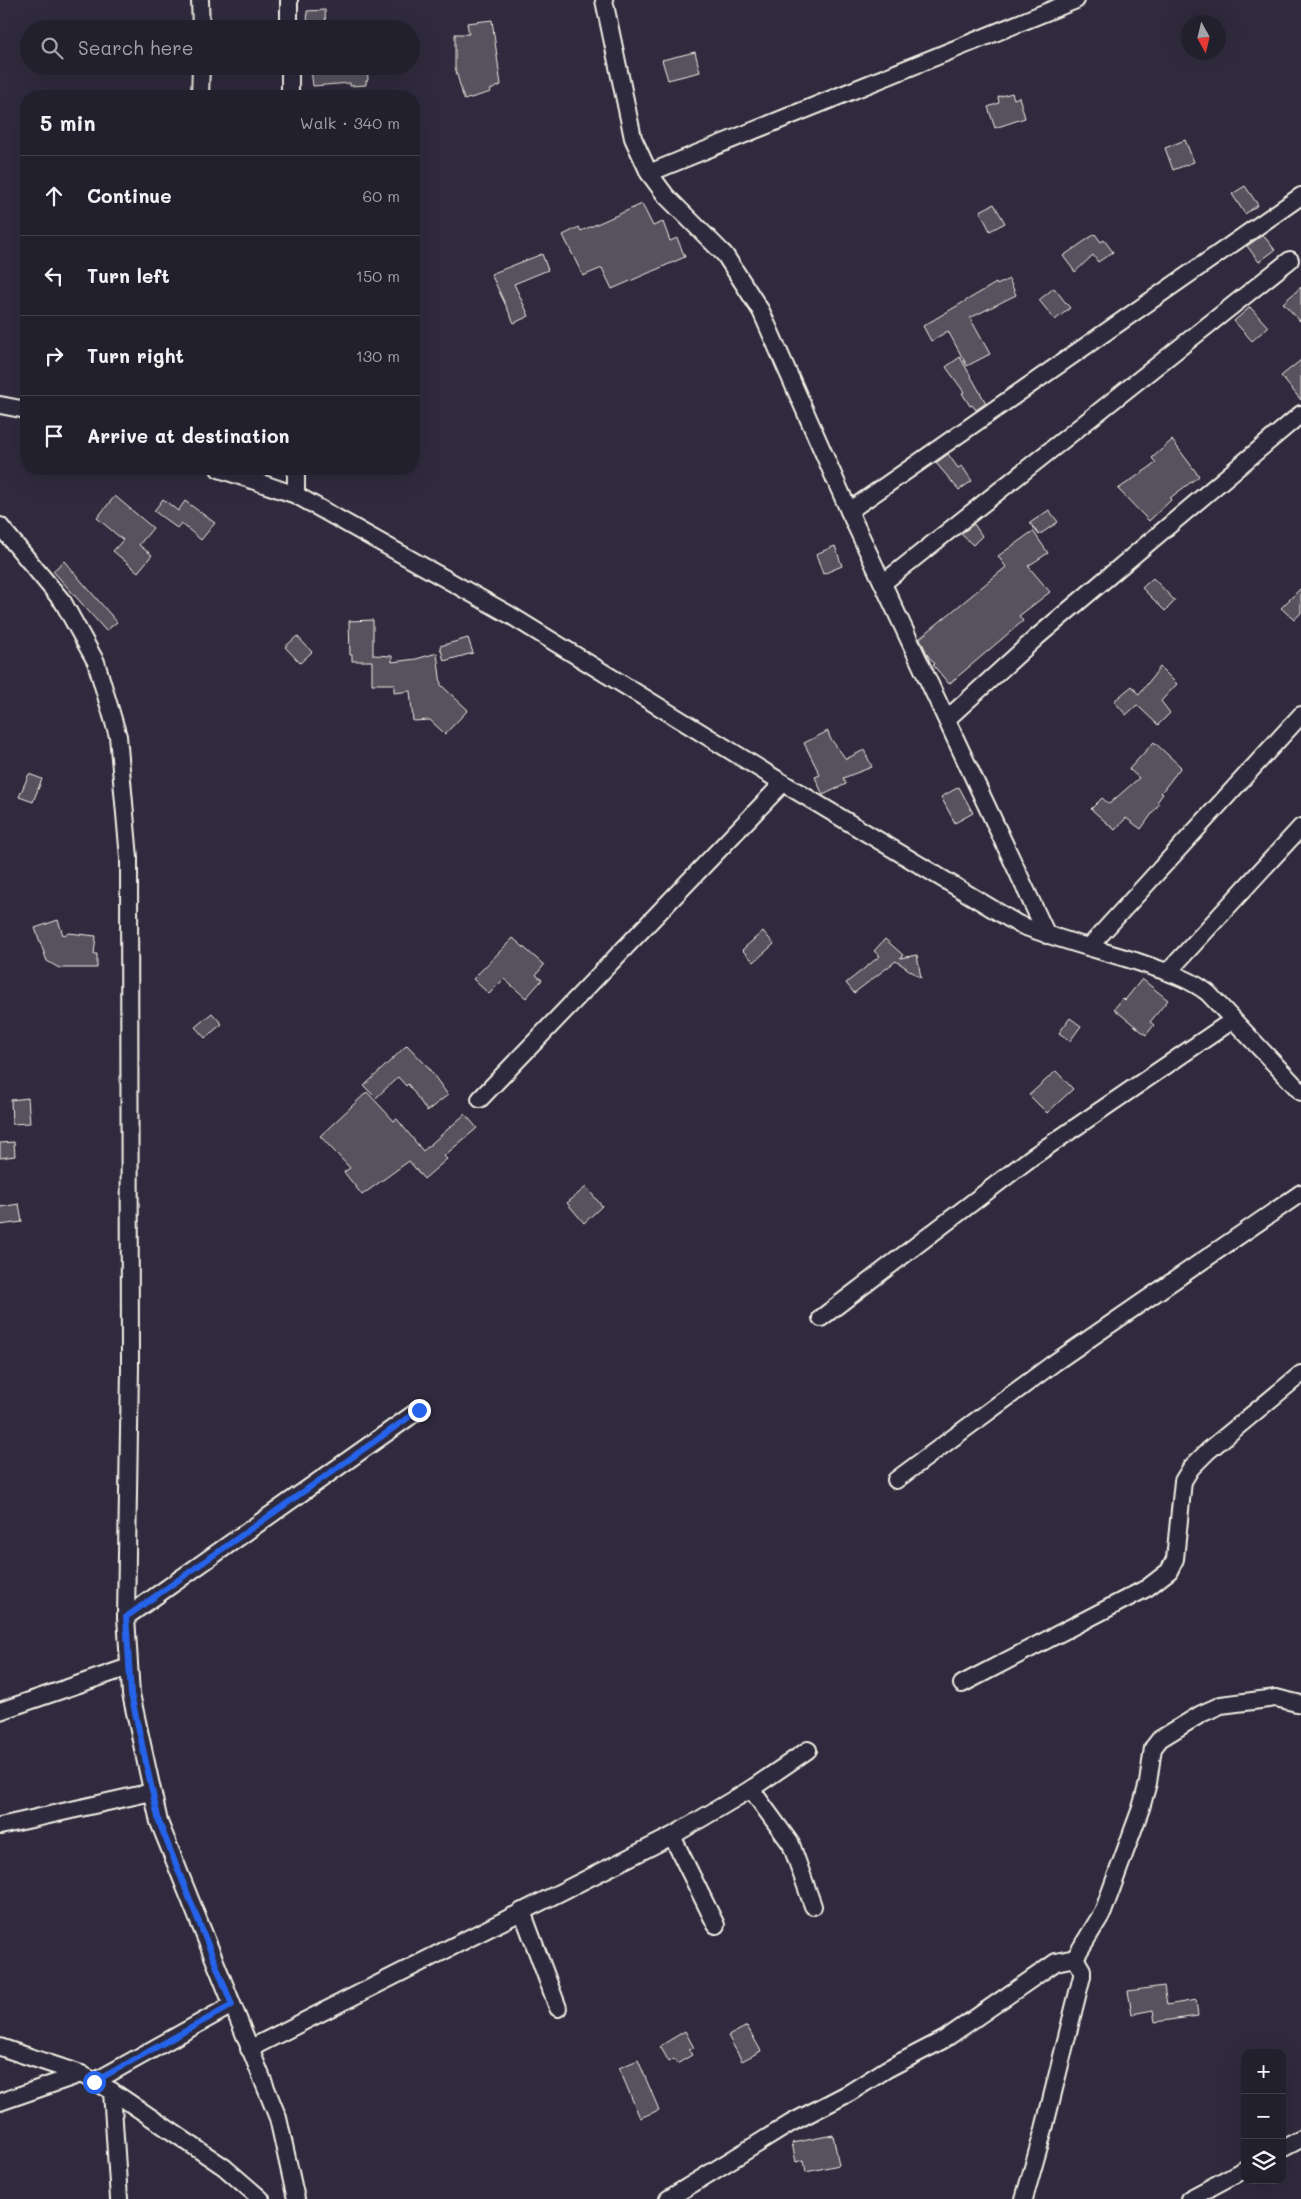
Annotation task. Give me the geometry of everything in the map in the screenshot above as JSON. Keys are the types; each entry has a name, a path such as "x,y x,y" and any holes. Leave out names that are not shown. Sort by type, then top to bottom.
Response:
{"street":[{"path":"200,0 201,20"},
{"path":"289,0 289,20"},
{"path":"604,0 634,138 649,173 666,196 725,255 761,311 849,511 1047,935"},
{"path":"649,173 1076,0"},
{"path":"200,75 200,90"},
{"path":"290,75 290,90"},
{"path":"849,511 1301,196"},
{"path":"883,583 1290,260"},
{"path":"0,404 20,409"},
{"path":"947,719 1037,637 1301,414"},
{"path":"237,475 296,494 510,615 783,783 1018,924 1194,982 1301,1092"},
{"path":"296,475 296,494"},
{"path":"0,526 63,602 96,662 118,736 129,858 130,1368 126,1617 131,1694 159,1822 278,2118 296,2199"},
{"path":"1089,947 1301,714"},
{"path":"480,1098 783,783"},
{"path":"1168,972 1301,826"},
{"path":"821,1318 1032,1157 1233,1020"},
{"path":"896,1480 1054,1363 1301,1193"},
{"path":"962,1684 1147,1588 1169,1571 1175,1559 1182,1481 1191,1468 1208,1451 1301,1374"},
{"path":"126,1617 419,1410"},
{"path":"0,1711 129,1667"},
{"path":"668,2199 791,2123 849,2093 886,2069 945,2040 1056,1962 1075,1958 1103,1912 1141,1808 1148,1783 1153,1748 1160,1739 1201,1714 1221,1706 1276,1698 1301,1704"},
{"path":"250,2049 672,1836 751,1788 808,1750"},
{"path":"751,1788 791,1844 813,1906"},
{"path":"0,1826 152,1792"},
{"path":"672,1836 716,1925"},
{"path":"522,1911 558,2008"},
{"path":"1024,2199 1044,2129 1082,1976 1082,1970 1075,1958"},
{"path":"0,2102 88,2078 232,2005"},
{"path":"0,2047 88,2078 224,2167 261,2199"},
{"path":"112,2092 119,2199"},
{"path":"1286,2147 1301,2139"},
{"path":"1189,2199 1241,2171"}],"building":[{"path":"325,10 326,20 308,20 307,11"},
{"path":"492,20 501,85 490,90 491,92 464,100 455,67 455,34 469,34 467,23"},
{"path":"695,52 700,72 668,80 662,60"},
{"path":"312,75 368,75 366,85 350,86 350,83 313,86"},
{"path":"1012,93 1014,99 1019,97 1025,118 995,128 988,107 999,103 998,97"},
{"path":"1185,140 1194,162 1173,170 1165,148"},
{"path":"1245,186 1258,205 1245,214 1232,194"},
{"path":"642,204 653,226 663,222 670,241 677,238 685,257 612,289 602,268 583,276 563,235 579,227 581,231"},
{"path":"994,204 1005,223 990,231 980,211"},
{"path":"1095,234 1101,242 1104,240 1113,252 1098,262 1093,255 1075,272 1063,256"},
{"path":"1263,235 1275,250 1259,262 1247,246"},
{"path":"542,254 548,270 514,284 529,316 514,323 491,274"},
{"path":"1009,279 1016,295 970,318 990,354 967,366 948,331 931,341 923,326 996,283 997,285"},
{"path":"1301,287 1301,322 1283,303"},
{"path":"1054,288 1070,308 1055,320 1039,300"},
{"path":"1250,307 1268,327 1252,341 1234,321"},
{"path":"960,357 986,403 976,410 972,405 970,406 962,393 964,392 946,367"},
{"path":"1301,360 1301,400 1281,376"},
{"path":"1172,440 1199,476 1170,498 1171,500 1149,521 1118,489 1156,463 1152,458"},
{"path":"948,454 958,468 962,466 972,481 959,490 936,463"},
{"path":"115,496 153,528 139,545 152,555 138,572 113,551 123,540 97,518"},
{"path":"163,499 178,511 185,501 215,523 201,540 181,523 177,528 154,511"},
{"path":"1049,510 1058,522 1039,535 1030,523"},
{"path":"974,524 982,536 973,545 961,534"},
{"path":"1033,531 1048,553 1028,566 1050,592 1019,616 1023,621 949,684 933,665 935,664 928,656 920,638 1006,567 998,556"},
{"path":"835,546 842,566 823,574 816,554"},
{"path":"64,561 117,622 106,631 53,571"},
{"path":"1153,578 1175,601 1165,611 1142,588"},
{"path":"1301,588 1301,613 1294,620 1281,608"},
{"path":"373,620 373,655 392,656 392,662 416,659 437,653 441,685 468,710 445,734 430,720 413,721 410,691 394,693 394,684 372,684 372,661 352,661 352,655 350,655 349,621"},
{"path":"297,636 312,652 300,663 285,647"},
{"path":"468,638 473,653 444,661 440,646"},
{"path":"1160,667 1177,684 1161,701 1170,713 1158,725 1137,705 1126,715 1114,701 1132,686 1139,695"},
{"path":"828,731 830,738 846,759 864,750 872,767 843,778 846,784 823,795 815,777 820,775 804,743"},
{"path":"1154,742 1181,767 1161,793 1163,794 1157,802 1159,804 1141,829 1126,818 1115,830 1091,809 1102,798 1109,804 1139,778 1129,769"},
{"path":"29,774 42,779 33,802 19,797"},
{"path":"959,787 973,813 955,823 941,797"},
{"path":"58,920 63,935 69,933 96,936 94,954 97,954 97,968 59,968 47,961 35,928"},
{"path":"763,931 774,944 754,962 742,950"},
{"path":"513,938 544,965 536,975 542,980 526,998 504,979 489,994 473,979"},
{"path":"885,939 903,955 900,958 917,955 921,978 896,961 854,993 846,983 880,956 874,951"},
{"path":"1142,979 1168,1000 1150,1022 1154,1025 1146,1035 1114,1009 1123,998 1125,1000"},
{"path":"212,1013 222,1024 205,1038 195,1027"},
{"path":"1070,1018 1081,1026 1070,1041 1059,1033"},
{"path":"407,1045 427,1066 448,1095 427,1111 408,1084 406,1086 398,1077 376,1098 364,1086"},
{"path":"1056,1071 1073,1089 1047,1113 1029,1095"},
{"path":"367,1092 394,1121 397,1119 423,1151 465,1114 477,1128 444,1156 447,1159 424,1179 409,1161 362,1195 344,1172 350,1168 320,1136"},
{"path":"28,1098 30,1123 12,1124 11,1100"},
{"path":"14,1142 15,1156 0,1158 0,1143"},
{"path":"586,1187 602,1206 584,1223 567,1203"},
{"path":"19,1204 22,1222 0,1225 0,1207"},
{"path":"1164,1986 1167,2005 1196,2000 1198,2016 1155,2022 1153,2010 1132,2014 1128,1991"},
{"path":"747,2026 761,2051 742,2061 728,2036"},
{"path":"685,2031 694,2048 689,2050 692,2055 677,2064 674,2059 669,2062 660,2046"},
{"path":"638,2060 659,2110 640,2118 619,2068"},
{"path":"833,2135 839,2165 806,2172 804,2160 796,2162 792,2143"}],"route":[{"path":"94,2082 232,2005 159,1822 131,1694 126,1617 419,1410"}]}
